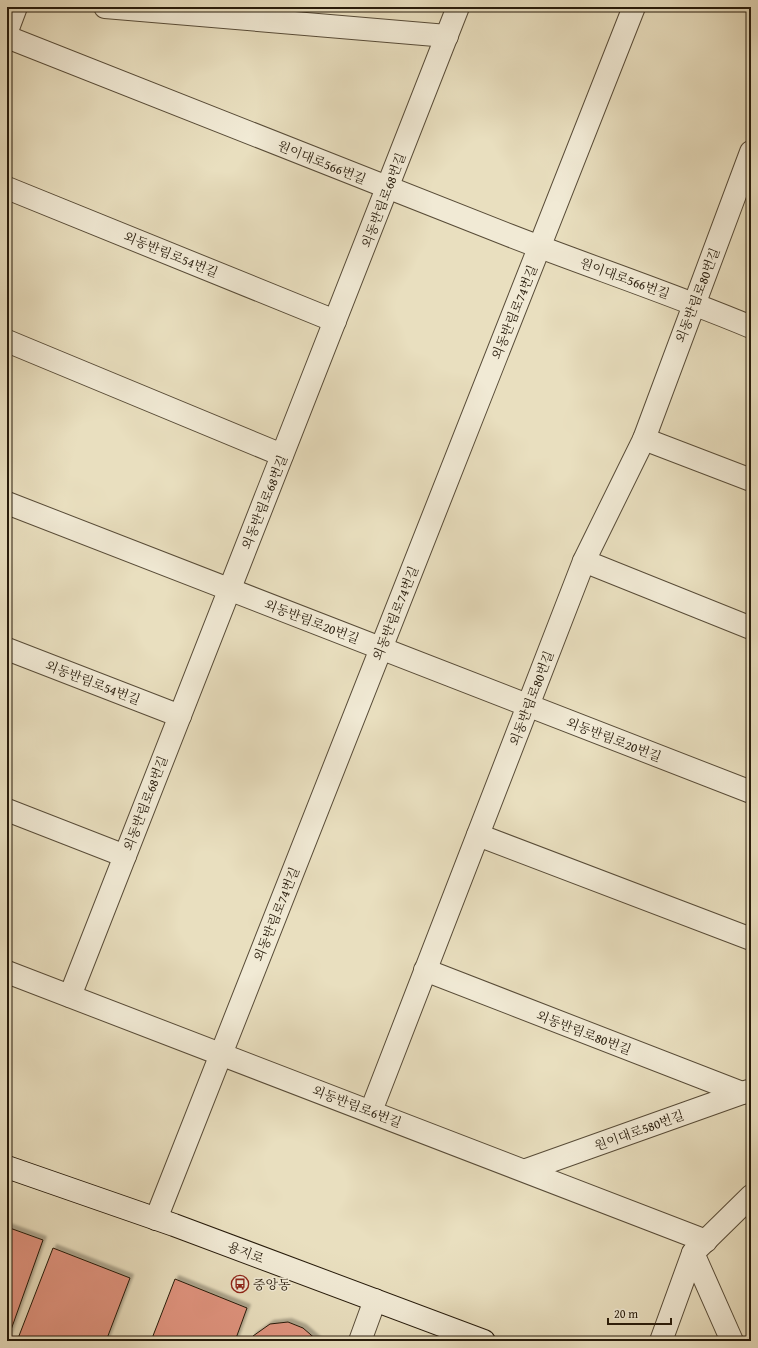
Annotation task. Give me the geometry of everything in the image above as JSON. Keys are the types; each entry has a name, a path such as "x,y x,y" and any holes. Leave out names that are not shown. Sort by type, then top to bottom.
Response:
{"street":[{"path":"7,31 16,7"},
{"path":"106,7 447,36"},
{"name":"외동반림로68번길","path":"70,996 458,7"},
{"name":"외동반림로74번길","path":"156,1219 634,7"},
{"name":"원이대로566번길","path":"7,37 387,188 539,247 693,303 751,327"},
{"name":"외동반림로80번길","path":"371,1111 584,561 644,439 693,303 751,152"},
{"name":"외동반림로54번길","path":"7,188 335,321"},
{"path":"7,341 282,455"},
{"path":"644,439 751,480"},
{"name":"외동반림로20번길","path":"7,503 751,792"},
{"path":"584,561 751,628"},
{"name":"외동반림로54번길","path":"7,649 180,716"},
{"path":"7,810 125,856"},
{"path":"478,835 751,939"},
{"name":"외동반림로80번길","path":"426,970 746,1092"},
{"name":"외동반림로6번길","path":"7,972 526,1170 700,1247"},
{"name":"원이대로580번길","path":"526,1170 746,1092"},
{"name":"용지로","path":"7,1167 156,1219 484,1341"},
{"path":"660,1341 700,1247 751,1196"},
{"path":"700,1247 732,1341"},
{"path":"360,1341 375,1300"}],"building":[{"path":"7,1227 43,1240 7,1341"},
{"path":"53,1248 130,1278 106,1341 17,1341"},
{"path":"175,1279 247,1308 235,1341 151,1341"},
{"path":"288,1322 303,1328 318,1341 251,1341 253,1336 270,1324"}],"place":[{"name":"중앙동","path":"240,1284"}]}
